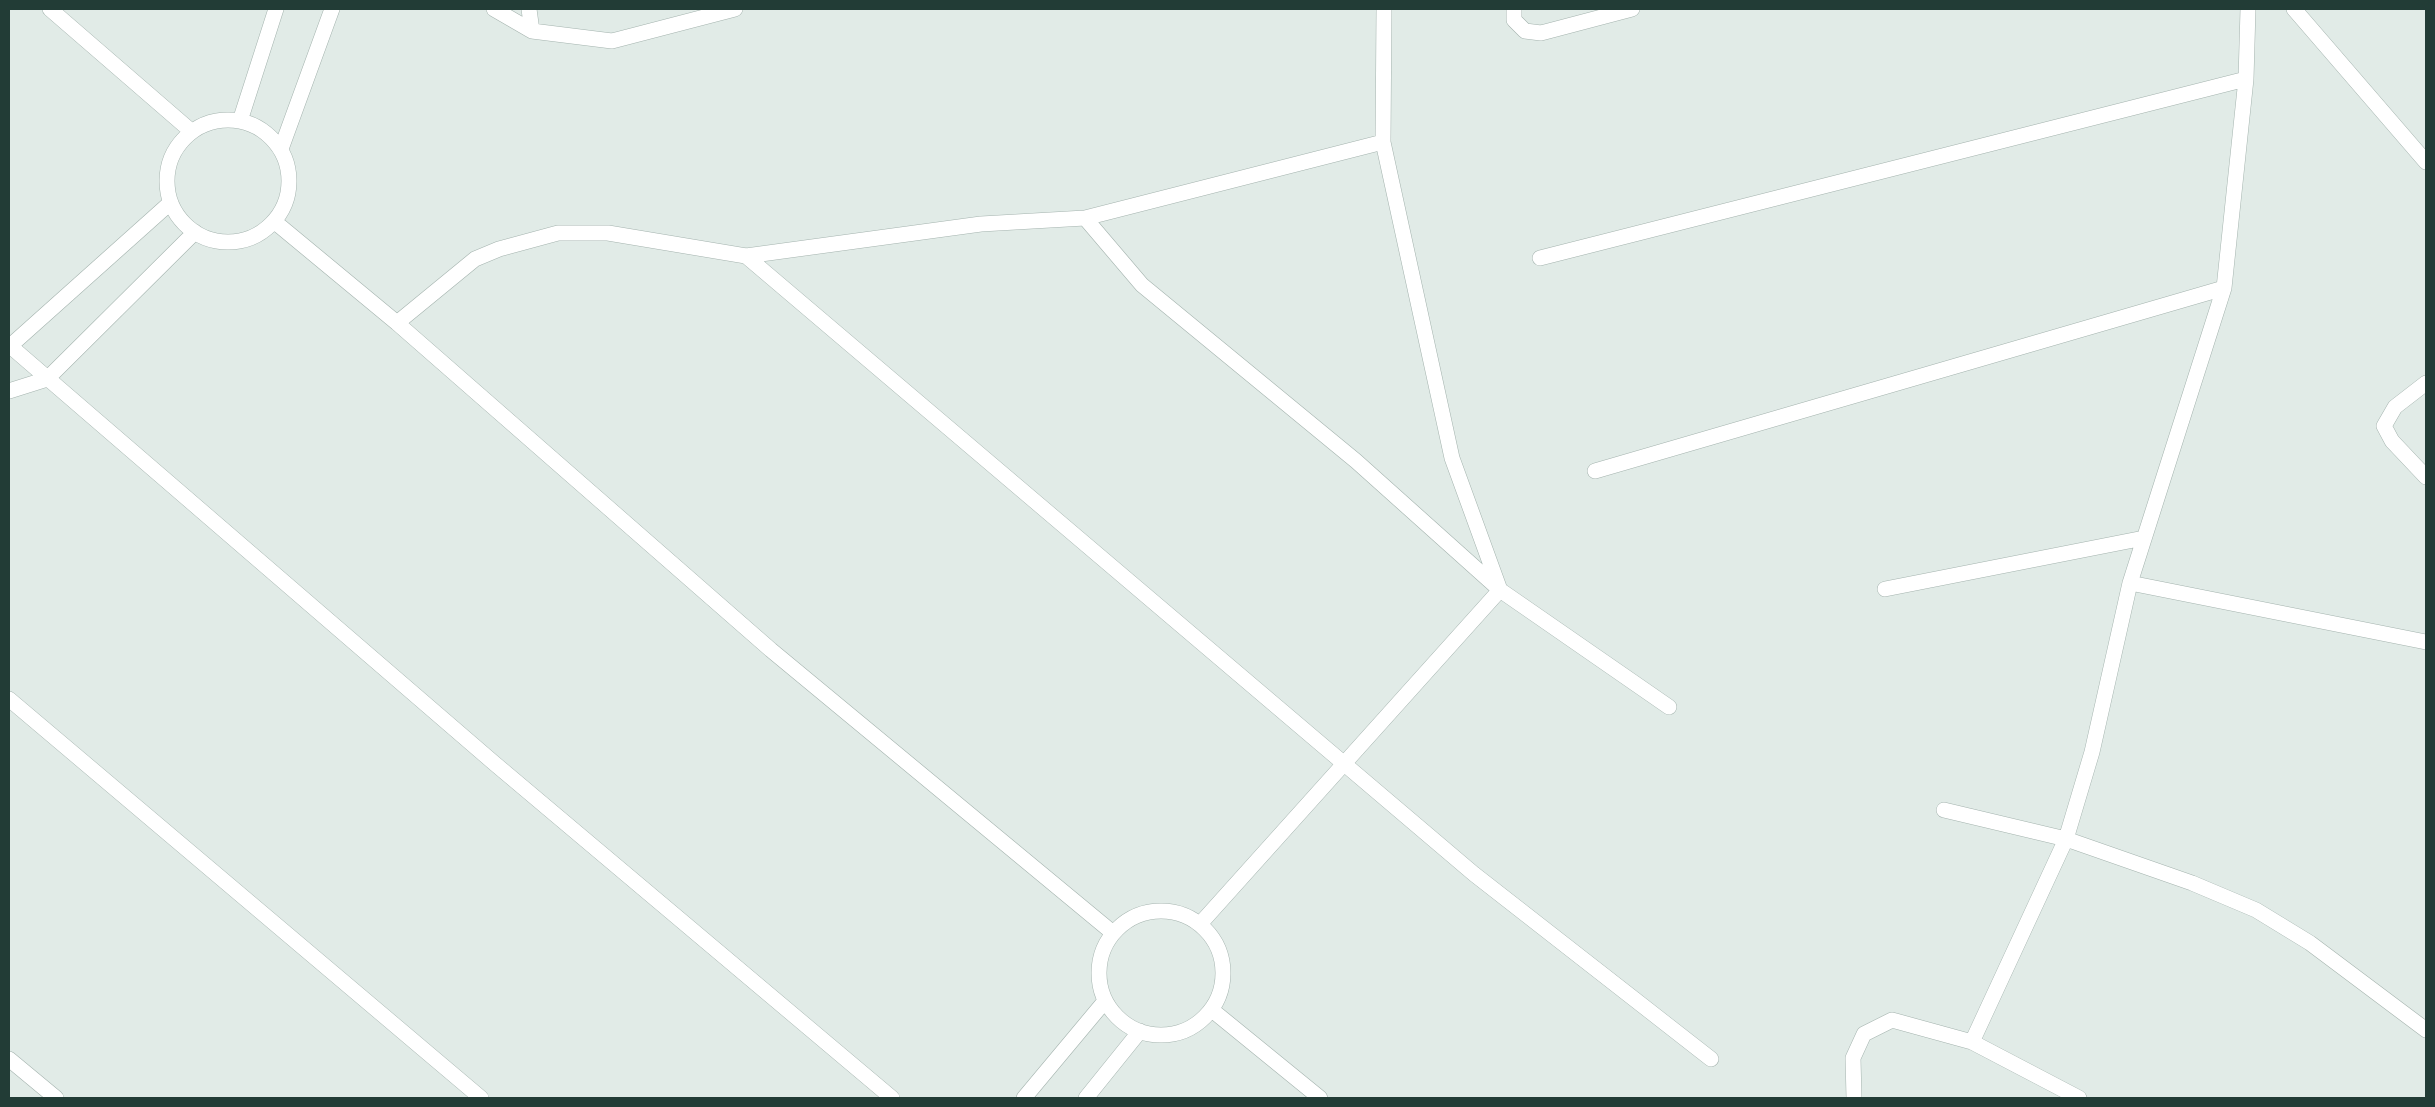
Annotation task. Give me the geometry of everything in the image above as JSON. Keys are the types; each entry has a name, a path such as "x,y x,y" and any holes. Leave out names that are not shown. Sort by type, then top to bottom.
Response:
{"street":[{"path":"50,9 191,131"},
{"path":"240,121 276,9"},
{"path":"281,149 332,9"},
{"path":"494,9 532,31 612,41 734,9"},
{"path":"529,9 532,31"},
{"path":"1384,9 1383,142 1452,458 1500,590"},
{"path":"1514,9 1514,20 1525,31 1541,33 1632,9"},
{"path":"1972,1042 2066,839 2092,752 2130,583 2224,288 2246,78 2248,9"},
{"path":"2294,9 2426,162"},
{"path":"1540,258 2246,78"},
{"path":"223,119 240,121 263,130 281,149 288,163 290,179 286,202 275,222 251,239 237,242 208,239 195,232 180,219 170,203 166,180 173,152 191,131 206,123 223,119"},
{"path":"396,322 475,259 499,249 558,233 608,233 746,256 981,224 1085,218 1383,142"},
{"path":"170,203 9,346 494,763 892,1098"},
{"path":"1085,218 1142,285 1356,461 1500,590 1669,707"},
{"path":"275,222 396,322 771,650 1113,932"},
{"path":"9,391 47,379 195,232"},
{"path":"746,256 1474,874 1711,1059"},
{"path":"1595,471 2224,288"},
{"path":"2426,382 2395,407 2384,426 2392,441 2426,477"},
{"path":"1885,589 2144,538"},
{"path":"2130,583 2426,642"},
{"path":"1200,924 1500,590"},
{"path":"9,699 481,1098"},
{"path":"1944,810 2066,839 2192,883 2256,910 2310,943 2426,1030"},
{"path":"1154,910 1178,913 1200,924 1215,942 1223,965 1222,989 1212,1010 1192,1028 1166,1035 1140,1031 1123,1022 1106,1001 1099,978 1102,953 1113,932 1132,918 1154,910"},
{"path":"1024,1098 1106,1001"},
{"path":"1212,1010 1320,1098"},
{"path":"1854,1098 1853,1058 1864,1034 1892,1020 1972,1042 2079,1098"},
{"path":"1086,1098 1140,1031"},
{"path":"9,1058 56,1098"}]}
